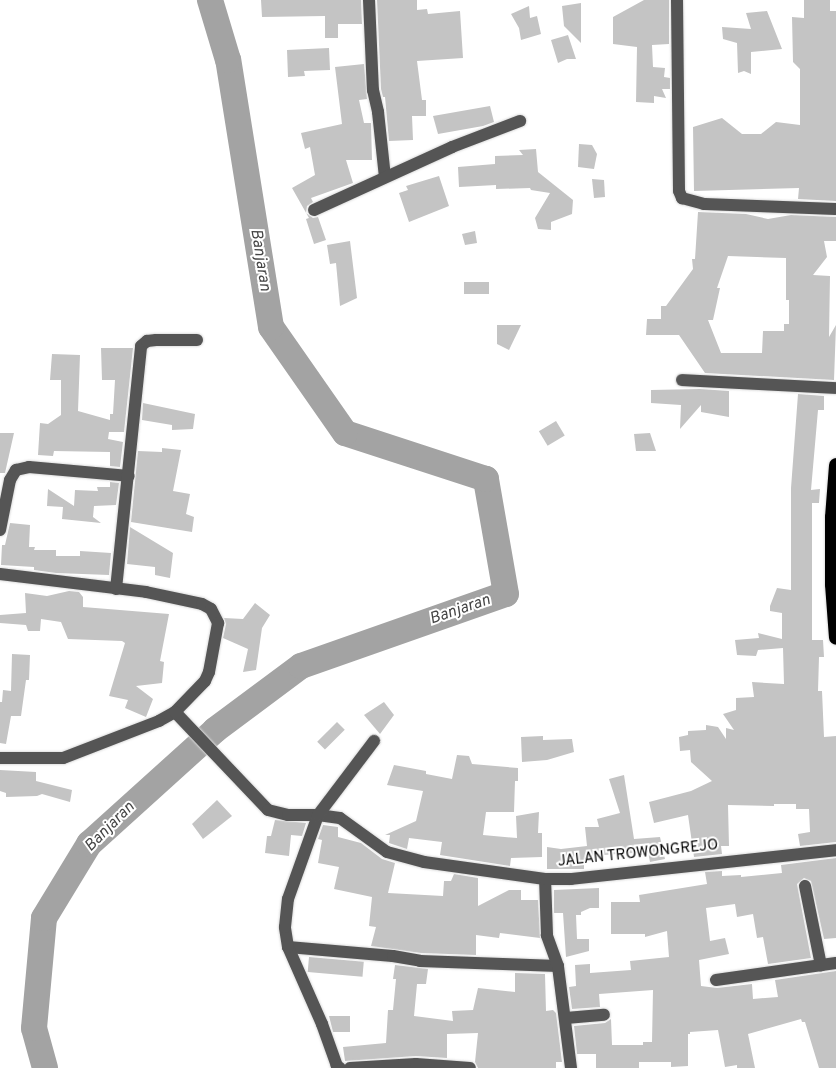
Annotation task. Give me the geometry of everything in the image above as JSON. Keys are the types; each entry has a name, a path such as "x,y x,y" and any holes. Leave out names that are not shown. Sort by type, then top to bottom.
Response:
{"highway":[{"path":"836,465 832,517 832,584 836,637"}],"street":[{"path":"369,0 373,90 378,112 385,177"},
{"path":"677,0 679,191 682,198 704,204 836,209"},
{"path":"314,210 385,177 520,121"},
{"path":"116,589 142,346 147,341 156,340 197,340"},
{"path":"682,380 836,388"},
{"path":"0,530 10,480 16,470 29,467 129,476"},
{"path":"0,574 146,592 202,604 211,609 216,616 218,629 209,672 205,681 175,712 159,722 63,758 0,758"},
{"path":"175,712 186,721 268,810 288,815 318,815 340,818 387,852 447,867 545,879"},
{"path":"340,1068 337,1066 322,1024 288,947 285,927 288,899 318,815 374,741"},
{"name":"JALAN TROWONGREJO","path":"571,1068 558,966 547,935 545,879 571,879 836,850"},
{"path":"805,886 821,965"},
{"path":"288,947 393,956 420,961 558,966"},
{"path":"716,980 836,963"},
{"path":"566,1018 604,1015"},
{"path":"350,1068 416,1064 470,1068"}],"building":[{"path":"261,0 361,0 362,24 338,24 338,38 325,38 325,16 262,17"},
{"path":"377,0 417,0 417,10 427,9 428,14 460,11 463,58 417,61 422,100 426,100 426,116 412,116 413,140 389,141 385,97 383,97 381,89"},
{"path":"644,0 669,0 669,44 652,45 653,67 665,68 664,77 670,78 670,89 662,89 666,98 654,96 654,103 636,102 637,47 613,44 613,17"},
{"path":"804,0 830,0 830,11 836,11 836,201 798,199 799,188 694,191 693,127 722,118 742,134 761,134 776,122 800,125 800,69 793,62 792,17 804,18"},
{"path":"581,3 581,43 564,26 562,6"},
{"path":"529,6 530,18 537,16 541,34 521,40 519,28 511,14"},
{"path":"767,11 782,49 751,52 751,74 744,71 738,73 737,43 723,39 722,27 751,29 746,13"},
{"path":"568,35 576,59 567,59 558,63 551,40"},
{"path":"329,48 330,70 304,71 305,76 288,77 287,50"},
{"path":"364,64 367,99 359,100 364,123 371,123 372,160 346,160 353,183 311,198 313,202 307,206 306,213 292,188 315,175 310,147 305,149 301,133 342,124 335,67"},
{"path":"490,106 494,122 483,126 438,134 433,116"},
{"path":"579,144 592,145 597,154 594,169 578,167"},
{"path":"536,149 538,172 573,200 572,214 551,222 551,230 538,229 535,218 550,193 531,190 530,188 496,189 496,185 459,187 458,167 495,164 495,156 523,155 519,150"},
{"path":"439,176 449,206 409,222 399,193 408,190 406,186"},
{"path":"592,179 604,180 605,197 594,198"},
{"path":"698,212 746,214 768,219 791,215 836,217 836,241 824,241 827,257 813,275 830,276 829,337 836,325 834,380 705,373 679,335 646,335 647,319 661,319 661,306 666,306 693,269 692,259 695,259","holes":["728,256 786,258 786,300 789,300 789,324 784,324 784,331 763,331 762,353 721,353 708,320 713,320 720,288 717,288"]},
{"path":"306,213 313,218 318,217 326,240 314,244 306,219 309,218"},
{"path":"475,231 477,243 465,245 462,234"},
{"path":"350,241 357,298 340,306 336,263 330,264 327,245"},
{"path":"464,282 489,282 489,294 464,294"},
{"path":"497,325 521,325 509,350 497,344"},
{"path":"101,348 133,348 124,432 109,432 108,439 123,442 120,467 110,466 110,452 54,451 53,456 38,455 40,423 48,424 61,415 61,380 50,380 52,354 80,355 78,411 110,420 110,414 113,414 115,380 102,380"},
{"path":"700,389 729,391 729,417 701,412 701,405 680,429 681,405 651,403 651,390"},
{"path":"798,394 824,396 824,410 818,410 811,490 820,489 819,503 812,503 812,640 823,640 824,657 819,657 818,691 822,691 824,737 836,736 836,842 800,846 798,834 810,832 809,809 796,809 796,804 774,804 774,806 728,805 729,846 721,846 722,854 694,857 688,815 654,823 649,802 691,791 712,781 691,762 690,750 680,751 679,737 688,735 688,731 706,730 706,725 718,727 726,739 726,728 734,730 723,714 736,710 736,698 754,697 752,682 784,684 783,648 758,650 756,656 737,655 735,640 759,638 758,633 782,639 782,613 770,611 770,606 777,588 791,590 791,488"},
{"path":"143,403 195,414 193,429 172,430 172,425 142,420"},
{"path":"556,421 565,436 548,446 539,431"},
{"path":"0,433 14,433 5,473 0,473"},
{"path":"650,433 656,451 636,451 634,434"},
{"path":"162,448 181,450 173,491 190,494 186,514 194,517 192,532 131,522 138,451 162,452"},
{"path":"110,482 119,483 116,505 94,506 93,517 101,523 62,519 63,507 47,506 48,489 74,506 75,490 98,491 97,487 110,487"},
{"path":"10,523 30,525 29,547 35,547 34,550 56,550 56,556 80,556 80,551 111,553 109,575 56,573 34,570 34,567 1,565 2,545 5,545"},
{"path":"130,527 173,553 170,578 155,575 155,567 127,564"},
{"path":"69,591 79,592 83,597 83,607 169,614 160,661 164,662 162,683 136,686 153,699 146,717 125,708 128,700 109,696 125,643 122,641 68,639 61,622 41,619 40,631 28,631 26,625 0,623 0,615 26,613 25,593 47,596"},
{"path":"255,603 270,615 262,628 256,670 243,672 248,649 223,638 226,624 224,618 243,619"},
{"path":"12,654 30,655 29,680 26,680 21,716 11,716 6,744 0,743 0,702 2,702 3,690 11,691"},
{"path":"384,702 394,715 380,734 364,715"},
{"path":"337,722 345,730 325,750 317,742"},
{"path":"543,736 543,740 572,739 574,752 547,760 522,762 521,737"},
{"path":"457,755 469,756 472,764 518,768 518,781 515,781 514,812 486,812 483,835 517,838 516,816 539,812 538,833 542,833 542,857 511,858 510,866 440,855 442,842 409,838 407,849 389,843 390,835 385,835 416,821 423,791 387,785 394,765 426,771 426,774 452,779"},
{"path":"0,770 36,772 36,781 72,790 70,802 42,794 37,796 6,797 6,793 0,791"},
{"path":"624,775 634,839 660,837 665,859 650,862 648,852 603,855 584,859 584,869 547,869 547,847 561,849 587,846 585,827 599,827 597,819 620,813 609,779"},
{"path":"217,800 232,816 203,839 192,824"},
{"path":"275,820 306,823 302,836 291,835 289,856 265,853 267,836 271,836"},
{"path":"323,825 338,827 338,837 361,843 382,859 395,863 388,893 443,896 444,881 451,881 454,874 478,878 478,906 509,890 521,890 521,900 538,900 540,938 500,933 499,938 476,935 476,955 421,953 371,946 376,927 369,926 372,897 334,889 339,867 318,863 322,840 318,839"},
{"path":"836,858 836,938 824,939 811,881 804,878 797,884 811,958 768,964 763,937 757,938 753,914 737,917 735,904 706,908 710,941 725,938 729,954 699,960 701,986 717,988 752,984 753,999 778,997 775,980 836,971 836,1068 819,1068 805,1022 802,1022 801,1019 748,1034 755,1068 737,1068 737,1065 725,1067 718,1030 690,1032 688,1034 688,1066 671,1067 671,1062 639,1062 639,1068 596,1068 596,1054 577,1054 574,1026 605,1023 611,1019 612,1045 643,1045 643,1042 652,1042 653,990 599,994 600,1007 572,1009 569,987 576,986 575,965 590,964 590,973 631,970 630,961 669,957 667,931 645,937 645,934 611,934 611,902 640,902 639,895 707,884 705,872 722,871 722,876 741,875 741,877 782,873 781,865"},
{"path":"599,888 599,908 590,908 581,912 581,915 576,915 577,939 589,939 589,951 566,957 563,913 554,913 554,890"},
{"path":"309,957 364,962 362,977 308,972"},
{"path":"395,965 428,969 426,984 417,984 414,1016 453,1021 452,1011 473,1010 478,988 515,992 515,973 545,974 546,1011 553,1010 556,1013 562,1062 556,1062 556,1068 478,1068 475,1062 478,1033 447,1034 447,1058 416,1056 345,1061 343,1047 386,1043 388,1010 393,1010 396,979 393,979"},
{"path":"329,1016 350,1016 350,1032 333,1032"}],"waterway":[{"name":"Banjaran","path":"45,1068 34,1028 44,918 89,844 215,730 301,666 506,594 486,479 345,433 271,327 228,60 210,0"}]}
